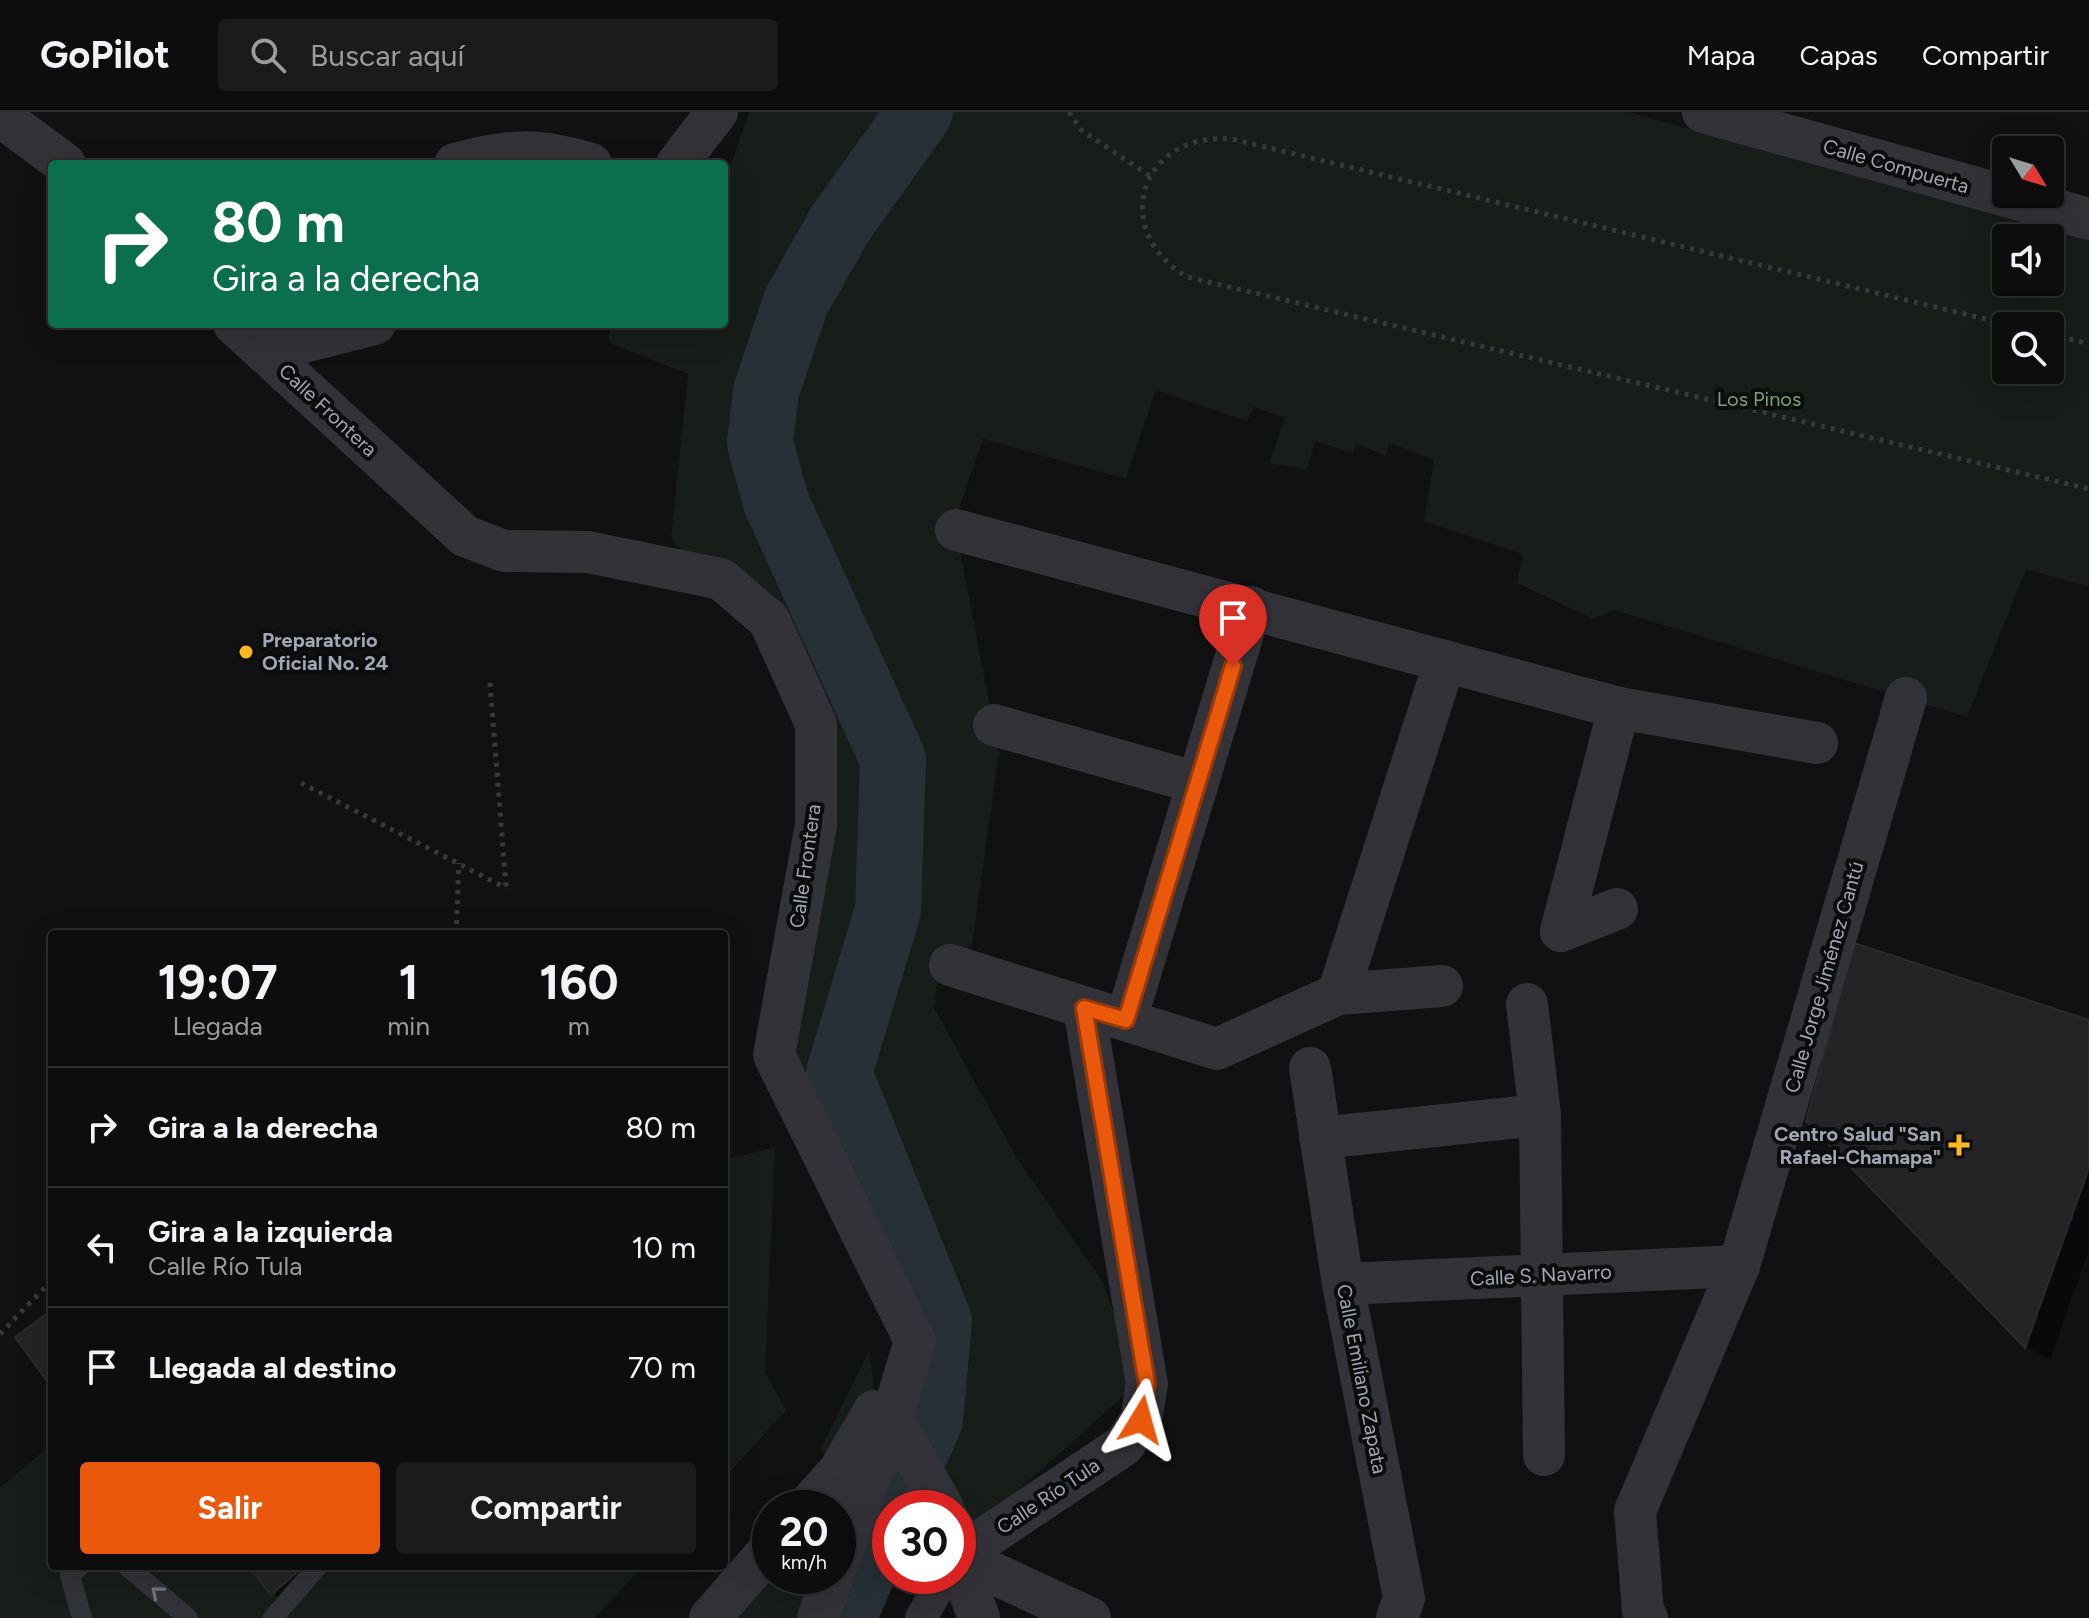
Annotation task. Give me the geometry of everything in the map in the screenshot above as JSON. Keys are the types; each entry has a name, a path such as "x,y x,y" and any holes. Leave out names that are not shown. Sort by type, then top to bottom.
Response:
{"street":[{"path":"680,160 717,112"},
{"name":"Calle Compuerta","path":"1703,112 2089,219"},
{"path":"0,116 60,160"},
{"path":"469,160 491,154 550,151 578,160"},
{"name":"Calle Frontera","path":"238,328 465,536 504,551 588,552 721,579 769,620 816,724 816,825 774,1055 915,1341"},
{"path":"265,352 359,328"},
{"path":"956,530 1619,708 1817,743"},
{"path":"1126,1020 1251,607"},
{"path":"1338,994 1445,661"},
{"name":"Calle Jorge Jiménez Cantú","path":"1647,1618 1643,1611 1635,1511 1739,1266 1906,698"},
{"path":"1617,909 1561,931 1619,708"},
{"path":"994,725 1198,783"},
{"path":"950,965 1217,1049 1338,994 1442,986"},
{"path":"1527,1004 1540,1115 1544,1455"},
{"name":"Calle Río Tula","path":"976,1546 1124,1445 1141,1420 1147,1384 1084,1008"},
{"name":"Calle Emiliano Zapata","path":"1310,1068 1343,1284 1404,1598 1397,1618"},
{"path":"1320,1138 1540,1115"},
{"name":"Calle S. Navarro","path":"1343,1284 1739,1266"},
{"path":"856,1514 892,1417 915,1341"},
{"path":"822,1490 839,1471 915,1341"},
{"path":"892,1417 933,1490"},
{"path":"976,1566 1090,1618"},
{"path":"710,1618 752,1570"},
{"path":"818,1618 827,1594"},
{"path":"921,1618 935,1594"},
{"path":"971,1594 979,1618"}],"lane":[{"path":"76,1570 70,1575 82,1618"},
{"path":"132,1570 188,1618"},
{"path":"273,1618 315,1570"}],"path":[{"path":"1069,112 1081,130 1150,176"},
{"path":"1992,321 1232,139 1209,137 1185,143 1165,157 1150,176 1143,199 1142,223 1151,246 1166,265 1187,277 2089,489"},
{"path":"2064,338 2089,344"},
{"path":"301,783 506,888 490,683"},
{"path":"456,930 459,863"},
{"path":"0,1334 48,1284"}],"green space":[{"name":"Los Pinos","path":"749,112 1628,112 2044,224 1992,224 1992,296 2064,296 2064,229 2089,236 2089,587 2026,569 1967,717 1614,610 1593,619 1517,583 1523,554 1424,521 1434,460 1389,443 1386,456 1356,444 1353,453 1315,441 1307,470 1269,463 1285,418 1254,407 1247,421 1156,390 1126,479 983,439 957,515 956,530 999,753 972,945 938,976 934,1008 1018,1160 1103,1282 1138,1383 976,1528 976,1490 956,1490 936,1451 918,1490 872,1490 872,1594 881,1594 873,1618 735,1618 755,1594 856,1594 856,1490 832,1490 839,1471 821,1449 869,1351 880,1428 918,1314 793,1049 837,729 671,538 688,374 608,342 610,328 728,328 728,167"},
{"path":"775,1147 765,1372 786,1411 728,1474 728,1159"},
{"path":"48,1447 48,1570 639,1570 595,1618 0,1618 0,1488"}],"building":[{"name":"Centro Salud \"San Rafael-Chamapa\"","path":"1854,943 2089,1020 2089,1168 2025,1348 1806,1121"},
{"path":"48,1313 48,1380 47,1381 15,1337"},
{"path":"251,1570 299,1570 271,1595"}],"waterway":[{"path":"899,1490 930,1420 939,1321 839,1073 888,910 893,759 776,502 760,443 766,391 796,302 840,224 920,112"},
{"path":"843,1618 872,1551"}],"place":[{"name":"Preparatorio Oficial No. 24","path":"246,652"},
{"name":"Centro Salud \"San Rafael-Chamapa\"","path":"1959,1145"}],"route":[{"path":"1141,1420 1147,1384 1084,1008 1126,1020 1233,666"}]}
